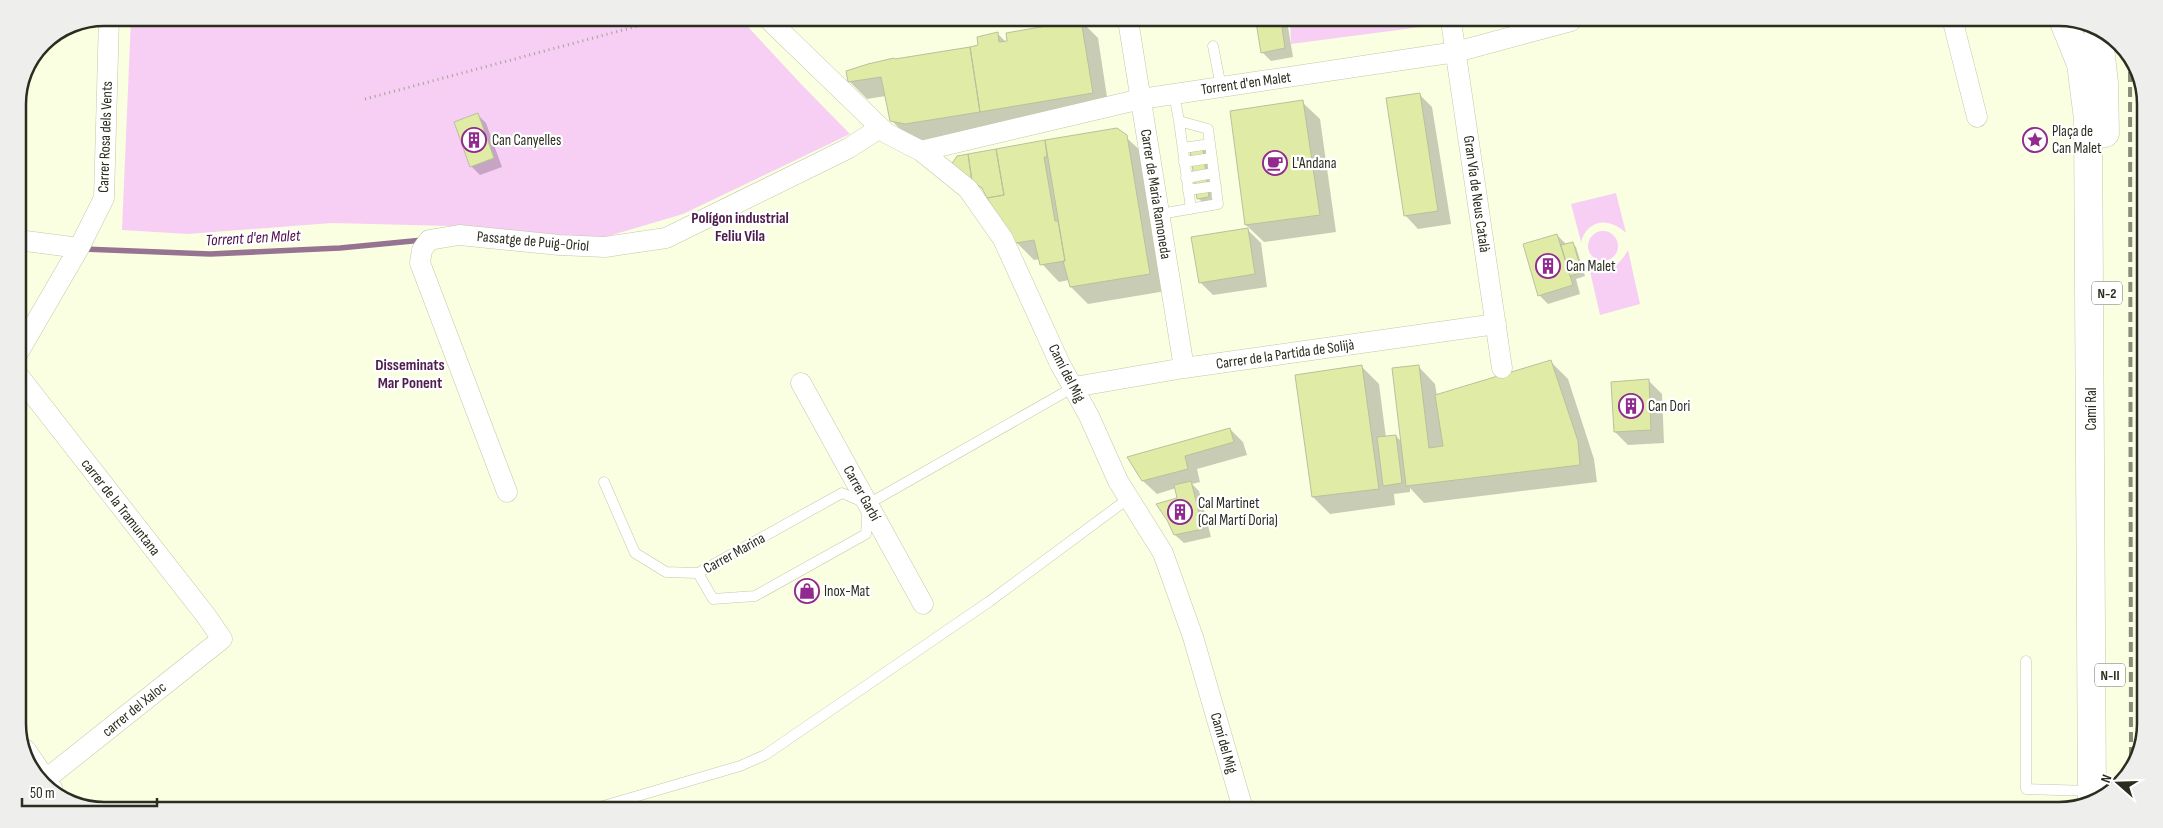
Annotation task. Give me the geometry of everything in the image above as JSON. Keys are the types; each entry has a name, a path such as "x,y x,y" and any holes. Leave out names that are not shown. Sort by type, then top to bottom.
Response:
{"main road":[{"name":"Camí Ral","path":"2066,27 2081,64 2088,119 2098,791"},
{"name":"Camí Ral","path":"2098,791 2110,556 2104,83 2099,38"}],"street":[{"name":"Carrer Rosa dels Vents","path":"26,339 79,248 104,198 109,26"},
{"name":"Camí del Mig","path":"775,26 880,128 921,151 968,190 1004,239 1060,364 1090,416 1118,481 1163,553 1193,637 1241,802"},
{"name":"Carrer de Maria Ramoneda","path":"1129,26 1184,368"},
{"name":"Gran Via de Neus Català","path":"1452,26 1502,368"},
{"name":"Torrent d'en Malet","path":"921,151 1141,99 1456,52 1553,26"},
{"path":"1954,26 1977,118"},
{"name":"Passatge de Puig-Oriol","path":"507,492 420,262 422,250 429,240 459,235 559,245 605,247 666,238 849,148 880,128"},
{"path":"26,241 79,248"},
{"name":"Carrer de la Partida de Solijà","path":"1074,387 1184,368 1496,324"},
{"name":"Carrer Garbí","path":"801,383 923,604"},
{"name":"carrer de la Tramuntana","path":"26,385 207,617 222,639"},
{"name":"carrer del Xaloc","path":"52,782 222,639"}],"lane":[{"path":"1213,46 1221,87"},
{"path":"1174,94 1191,209"},
{"path":"1160,214 1218,204 1208,129 1179,121"},
{"path":"1182,148 1210,144"},
{"path":"1184,162 1212,158"},
{"path":"1186,178 1214,174"},
{"path":"1188,190 1216,186"},
{"path":"868,504 1074,387"},
{"path":"604,482 635,552 666,572 698,573"},
{"name":"Carrer Marina","path":"842,494 868,504 866,534 755,596 713,600 698,573 842,494"},
{"path":"617,802 740,766 765,755 990,601 1129,498"},
{"path":"2026,661 2026,789 2093,794"}],"path":[{"path":"365,99 638,26"}],"shaded area":[{"path":"131,26 748,26 850,134 683,214 602,238 450,226 332,223 188,234 122,230"},
{"path":"1290,26 1421,27 1291,44"},
{"path":"1616,193 1626,233 1613,224 1600,223 1594,225 1584,234 1581,242 1571,204"},
{"path":"1603,231 1614,235 1618,246 1614,257 1603,261 1592,257 1588,246 1592,235"},
{"path":"1628,250 1640,304 1600,315 1589,267 1602,270 1612,268"}],"building":[{"path":"1046,26 1082,26 1093,93 980,112 970,47 978,45 977,37 998,32 999,42 1007,41 1006,33"},
{"path":"1257,26 1282,26 1285,48 1261,53"},
{"path":"970,47 980,112 905,124 890,121 881,77 848,82 846,71 868,64 894,58"},
{"path":"1420,93 1438,211 1404,216 1386,98"},
{"name":"L'Andana","path":"1303,100 1320,215 1245,225 1230,111"},
{"name":"Can Canyelles","path":"478,113 494,158 470,167 454,122"},
{"path":"1117,128 1127,135 1150,274 1070,287 1063,261 1065,261 1045,140"},
{"path":"1045,140 1047,157 1044,157 1055,221 1058,221 1065,261 1040,265 1034,240 1016,243 987,198 1004,195 996,149"},
{"path":"1202,142 1209,197 1197,199 1189,143"},
{"path":"996,149 1004,195 987,198 982,188 972,181 968,154"},
{"path":"968,154 972,181 951,165 957,156"},
{"path":"1248,228 1255,274 1199,283 1191,237"},
{"name":"Can Malet","path":"1557,234 1573,285 1538,296 1523,244"},
{"path":"1573,242 1582,272 1570,276 1561,245"},
{"path":"1551,360 1578,441 1580,465 1406,486 1392,368 1419,365 1429,448 1443,446 1435,395"},
{"path":"1362,365 1379,489 1312,497 1295,375"},
{"name":"Can Dori","path":"1649,379 1651,430 1614,432 1611,382"},
{"path":"1230,428 1234,442 1185,456 1188,469 1142,481 1127,457"},
{"path":"1396,435 1402,483 1383,486 1377,437"},
{"name":"Cal Martinet (Cal Martí Doria)","path":"1191,481 1203,529 1174,535 1156,504 1177,498 1174,485"}],"waterway":[{"name":"Torrent d'en Malet","path":"83,249 210,254 340,248 423,240"}],"railway":[{"path":"2130,72 2131,754"}],"place":[{"name":"Can Canyelles","path":"474,140"},
{"name":"Plaça de Can Malet","path":"2035,140"},
{"name":"L'Andana","path":"1275,163"},
{"name":"Can Malet","path":"1548,266"},
{"name":"Can Dori","path":"1631,406"},
{"name":"Cal Martinet (Cal Martí Doria)","path":"1180,512"},
{"name":"Inox-Mat","path":"807,591"}],"district":[{"name":"Polígon industrial Feliu Vila","path":"740,226"},
{"name":"Disseminats Mar Ponent","path":"410,373"}]}
